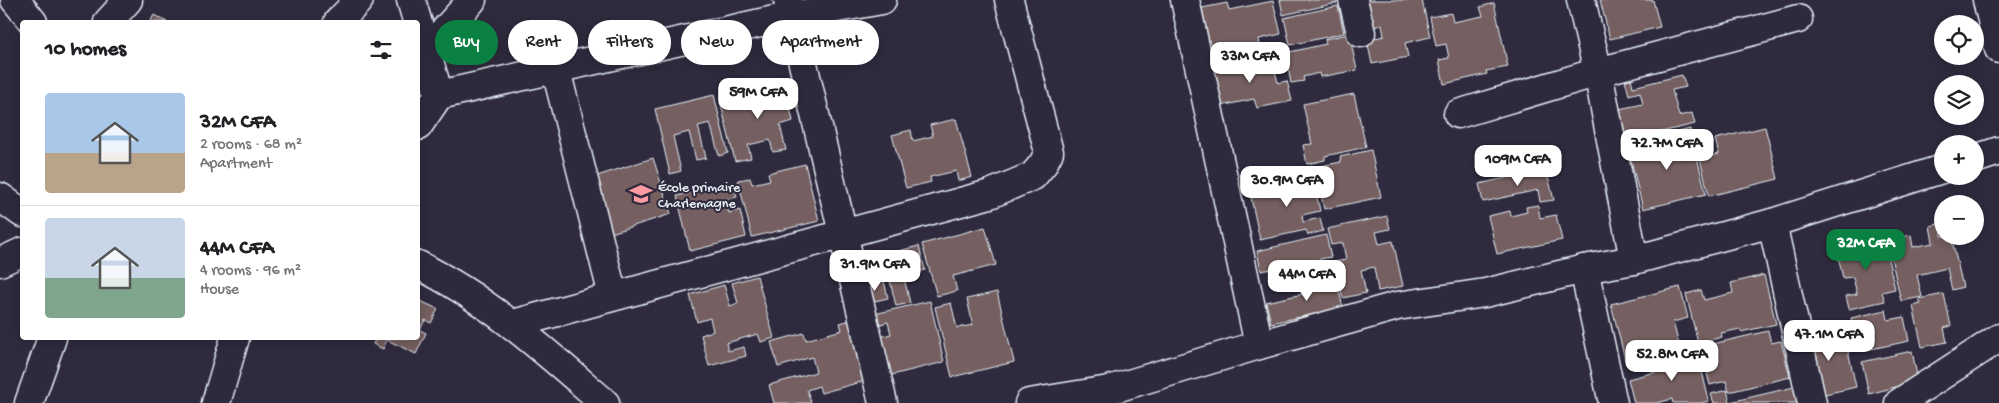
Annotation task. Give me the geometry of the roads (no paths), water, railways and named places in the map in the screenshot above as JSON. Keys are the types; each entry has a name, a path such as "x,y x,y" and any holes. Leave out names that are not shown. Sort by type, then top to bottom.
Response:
{"street":[{"path":"15,0 31,20"},
{"path":"110,20 128,0"},
{"path":"340,20 359,0"},
{"path":"411,0 417,20"},
{"path":"426,51 472,0"},
{"path":"420,123 439,96 556,70 790,8 882,0"},
{"path":"512,324 990,194 1033,176 1043,164 1048,152 1009,0"},
{"path":"1185,0 1259,345"},
{"path":"1353,0 1361,33"},
{"path":"1581,0 1598,72 1634,260"},
{"path":"1988,0 1999,49"},
{"path":"790,8 883,403"},
{"path":"1458,114 1598,72 1798,19"},
{"path":"420,31 439,96"},
{"path":"556,70 613,296"},
{"path":"1984,156 1999,151"},
{"path":"1029,403 1111,396 1259,345 1397,306 1485,293 1584,269 1634,260 1772,223 1934,172"},
{"path":"0,197 20,212"},
{"path":"1772,223 1812,403"},
{"path":"0,262 20,253"},
{"path":"420,266 446,279 512,324 605,403"},
{"path":"1584,269 1613,403"},
{"path":"1899,403 1999,338"},
{"path":"29,403 51,340"},
{"path":"216,403 234,340"}],"place":[{"name":"École primaire Charlemagne","path":"641,194"}]}
